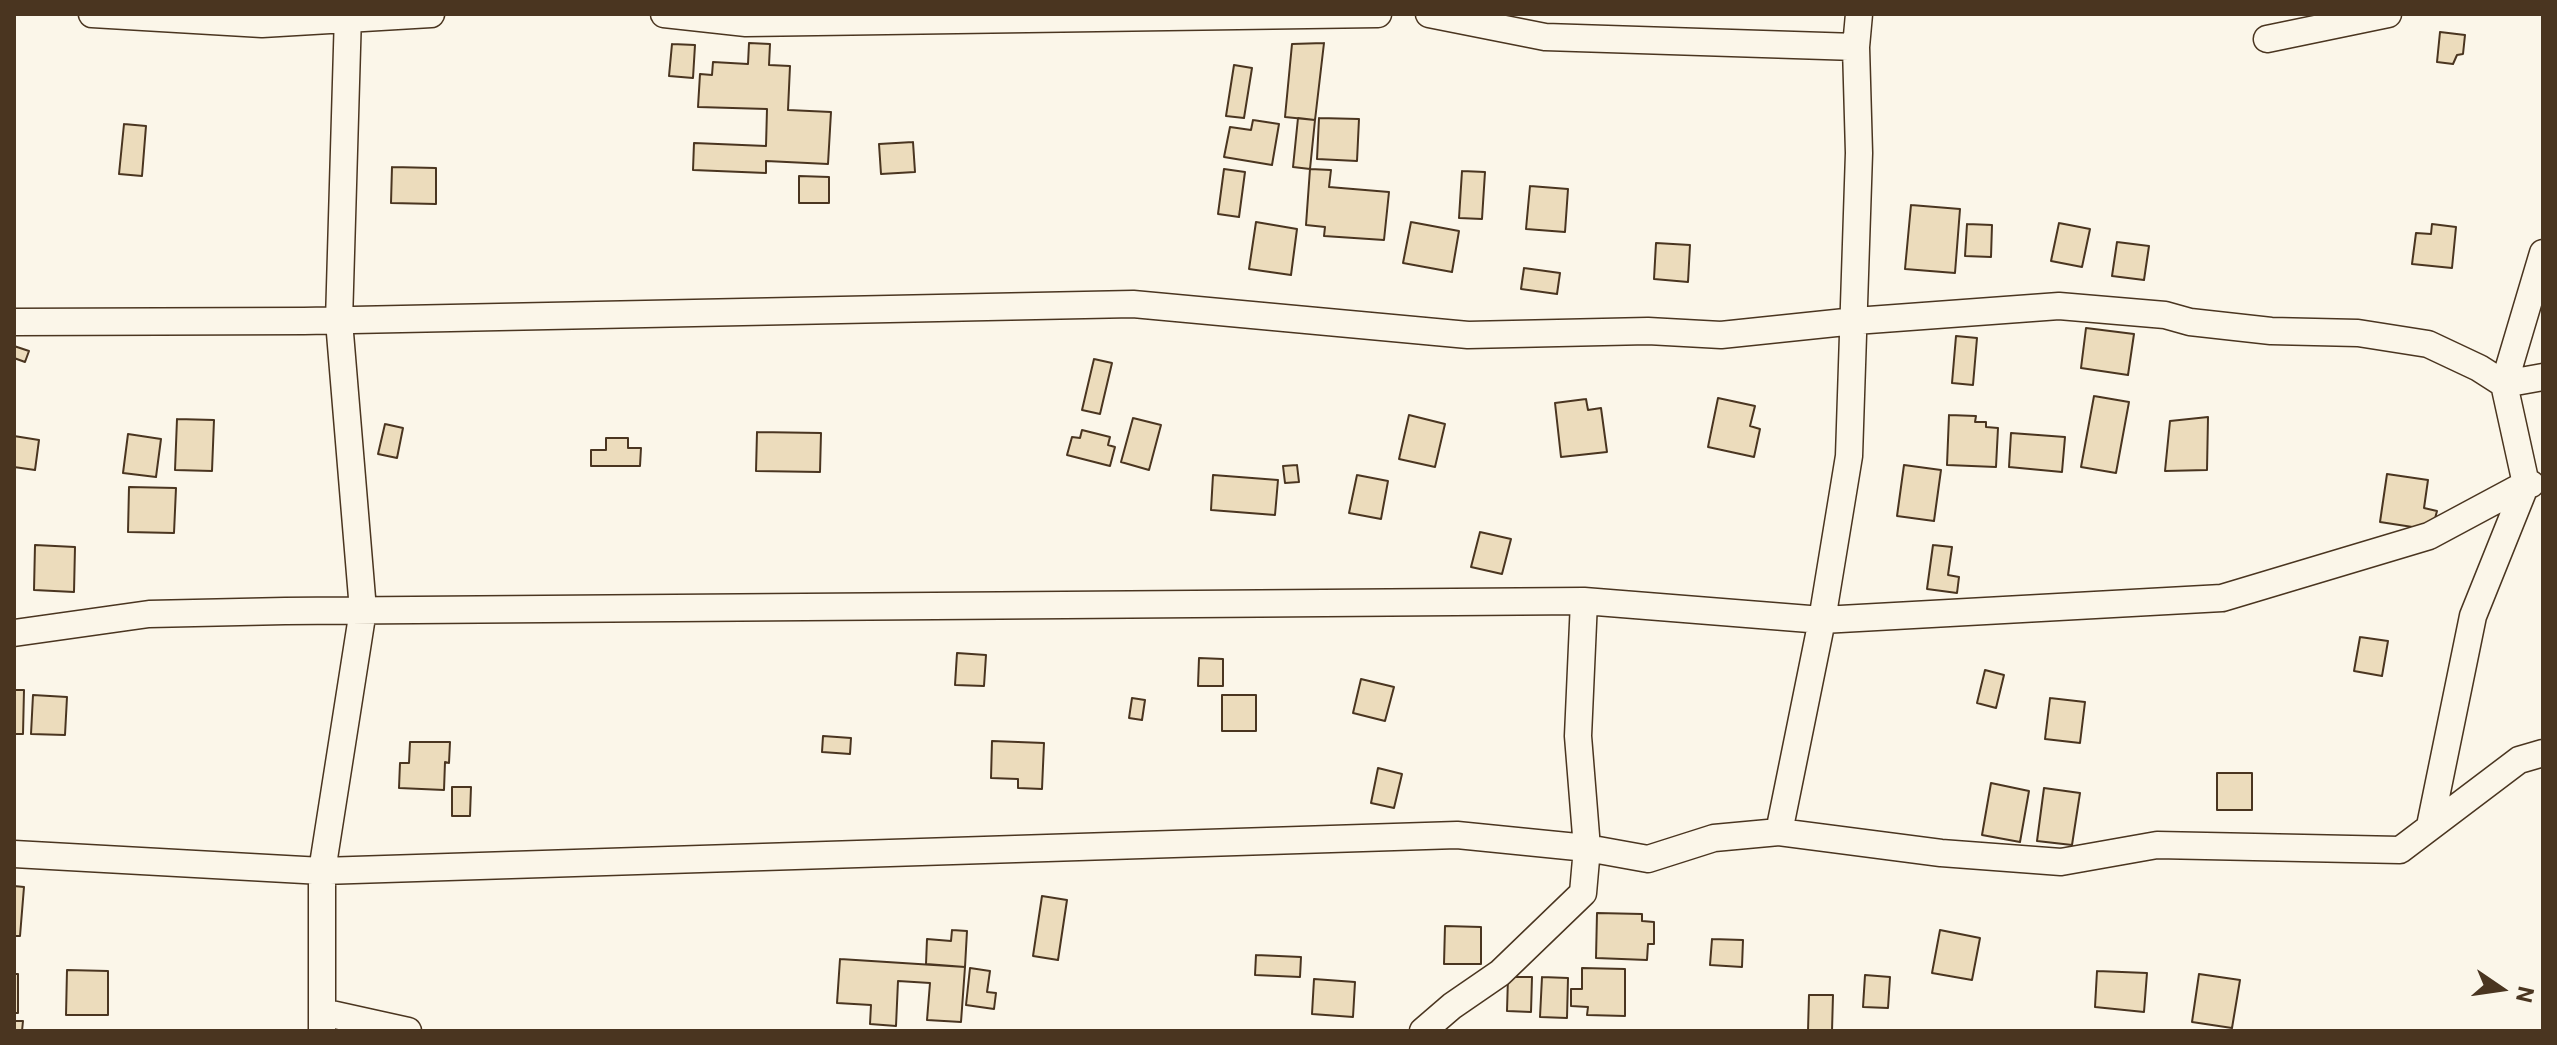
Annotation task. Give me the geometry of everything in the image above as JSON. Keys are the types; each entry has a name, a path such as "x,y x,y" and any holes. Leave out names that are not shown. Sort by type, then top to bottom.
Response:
{"street":[{"path":"92,14 262,24 348,16 431,14"},
{"path":"664,14 746,23 1378,14"},
{"path":"1429,14 1545,37 1856,47"},
{"path":"1779,832 1822,620 1849,456 1859,153 1856,47 1859,14"},
{"path":"2267,39 2388,14"},
{"path":"348,16 339,321 363,610 322,871 322,1022 408,1031"},
{"path":"2430,826 2473,616 2534,484 2504,384 2543,253"},
{"path":"14,322 339,321 1133,304 1468,335 1648,331 1721,335 1855,321 2059,306 2165,315 2190,322 2271,331 2358,333 2428,344 2479,368 2504,384 2543,377"},
{"path":"14,633 149,614 363,610 1584,601 1822,620 2222,598 2429,536 2534,484"},
{"path":"1423,1031 1452,1006 1500,973 1583,893 1587,848 1578,736 1584,601"},
{"path":"14,854 322,871 1457,835 1587,848 1648,859 1714,838 1779,832 1941,853 2061,862 2157,845 2400,850 2519,760 2543,753"}],"building":[{"path":"2440,32 2465,35 2463,54 2457,55 2453,64 2437,62"},
{"path":"749,43 770,44 769,65 790,66 788,110 831,112 828,164 766,161 766,173 693,170 694,143 766,146 767,109 698,107 700,74 712,75 713,62 748,64"},
{"path":"1324,43 1315,120 1285,117 1292,44"},
{"path":"672,44 695,45 693,78 669,76"},
{"path":"1234,65 1252,68 1244,118 1226,116"},
{"path":"1298,118 1315,120 1310,169 1293,167"},
{"path":"1319,118 1359,119 1357,161 1317,159"},
{"path":"1253,120 1279,124 1272,165 1224,157 1230,127 1251,130"},
{"path":"124,124 146,126 142,176 119,174"},
{"path":"913,142 915,172 881,174 879,144"},
{"path":"392,167 436,168 436,204 391,203"},
{"path":"1224,169 1245,172 1239,217 1218,214"},
{"path":"1310,169 1331,170 1329,187 1389,192 1384,240 1324,236 1325,227 1306,225"},
{"path":"1462,171 1485,172 1482,219 1459,218"},
{"path":"799,176 829,177 829,203 799,203"},
{"path":"1530,186 1568,189 1565,232 1526,229"},
{"path":"1911,205 1960,209 1955,273 1905,269"},
{"path":"1256,222 1297,229 1291,275 1249,269"},
{"path":"1411,222 1459,231 1452,272 1403,263"},
{"path":"2059,223 2090,229 2082,267 2051,261"},
{"path":"1967,224 1992,225 1991,257 1965,256"},
{"path":"2432,224 2456,227 2452,268 2412,264 2416,233 2431,234"},
{"path":"2117,242 2149,246 2144,280 2112,276"},
{"path":"1656,243 1690,245 1688,282 1654,279"},
{"path":"1524,268 1560,273 1557,294 1521,289"},
{"path":"2086,328 2134,334 2128,375 2081,368"},
{"path":"1956,336 1977,338 1973,385 1952,383"},
{"path":"14,346 29,351 25,362 14,358"},
{"path":"1094,359 1112,363 1100,414 1082,410"},
{"path":"2094,396 2129,402 2116,473 2081,467"},
{"path":"1718,398 1755,406 1750,426 1760,429 1754,457 1708,447"},
{"path":"1586,399 1588,410 1601,408 1607,452 1561,457 1555,403"},
{"path":"1409,415 1445,424 1435,467 1399,459"},
{"path":"1949,415 1976,416 1975,422 1986,422 1986,427 1998,428 1996,467 1947,465"},
{"path":"2208,417 2207,470 2165,471 2170,421"},
{"path":"1133,418 1161,425 1149,470 1121,462"},
{"path":"177,419 214,420 212,471 175,470"},
{"path":"385,424 403,428 397,458 378,454"},
{"path":"1082,430 1110,437 1108,445 1115,447 1110,466 1067,455 1072,437 1080,438"},
{"path":"757,432 821,433 820,472 756,471"},
{"path":"2011,433 2065,437 2062,472 2009,467"},
{"path":"128,434 161,439 156,477 123,473"},
{"path":"14,436 39,440 35,470 14,467"},
{"path":"606,438 628,438 628,448 641,448 640,466 591,466 591,450 606,450"},
{"path":"1297,465 1299,482 1285,483 1283,466"},
{"path":"1904,465 1941,470 1934,521 1897,516"},
{"path":"2387,474 2428,480 2424,508 2437,511 2432,530 2380,522"},
{"path":"1213,475 1278,480 1275,515 1211,510"},
{"path":"1357,475 1388,481 1381,519 1349,513"},
{"path":"129,487 176,488 174,533 128,532"},
{"path":"1480,532 1511,539 1502,574 1471,567"},
{"path":"35,545 75,547 74,592 34,590"},
{"path":"1933,545 1952,547 1948,575 1959,577 1957,593 1927,589"},
{"path":"2360,637 2388,641 2382,676 2354,671"},
{"path":"957,653 986,655 984,686 955,685"},
{"path":"1199,658 1223,659 1223,686 1198,686"},
{"path":"1985,670 2004,675 1996,708 1977,703"},
{"path":"1361,679 1394,687 1385,721 1353,713"},
{"path":"14,690 24,690 23,734 14,734"},
{"path":"33,695 67,697 65,735 31,734"},
{"path":"1222,695 1256,695 1256,731 1222,731"},
{"path":"1132,698 1145,700 1142,720 1129,718"},
{"path":"2050,698 2085,702 2080,743 2045,739"},
{"path":"823,736 851,738 850,754 822,752"},
{"path":"992,741 1044,743 1042,789 1018,788 1018,779 991,778"},
{"path":"410,742 450,742 449,763 445,762 444,790 399,788 400,763 409,763"},
{"path":"1378,768 1402,774 1394,808 1371,803"},
{"path":"2217,773 2252,773 2252,810 2217,810"},
{"path":"1991,783 2029,791 2020,842 1982,835"},
{"path":"452,787 471,787 470,816 452,816"},
{"path":"2044,788 2080,793 2072,845 2037,841"},
{"path":"14,886 24,887 20,936 14,936"},
{"path":"1042,896 1067,900 1058,960 1033,956"},
{"path":"1597,913 1642,914 1642,921 1654,922 1654,944 1648,944 1647,960 1596,958"},
{"path":"1445,926 1481,927 1481,964 1444,964"},
{"path":"952,930 967,931 965,967 926,964 927,939 951,941"},
{"path":"1940,930 1980,938 1972,980 1932,973"},
{"path":"1712,939 1743,940 1742,967 1710,965"},
{"path":"1256,955 1301,957 1300,977 1255,975"},
{"path":"840,959 965,967 961,1022 927,1020 930,983 898,981 896,1026 870,1024 871,1005 837,1003"},
{"path":"970,968 990,971 987,992 996,993 994,1009 966,1005"},
{"path":"1582,968 1625,969 1625,1016 1587,1015 1588,1007 1571,1006 1571,989 1582,989"},
{"path":"67,970 108,971 108,1015 66,1015"},
{"path":"2097,971 2147,973 2144,1012 2095,1007"},
{"path":"14,974 18,974 18,1013 14,1013"},
{"path":"2199,974 2240,980 2232,1028 2192,1022"},
{"path":"1865,975 1890,977 1888,1008 1863,1007"},
{"path":"1508,977 1532,977 1531,1012 1507,1011"},
{"path":"1542,977 1568,978 1567,1018 1540,1017"},
{"path":"1314,979 1355,982 1353,1017 1312,1014"},
{"path":"1809,995 1833,995 1832,1031 1808,1031"},
{"path":"14,1021 23,1021 22,1031 14,1031"}]}
